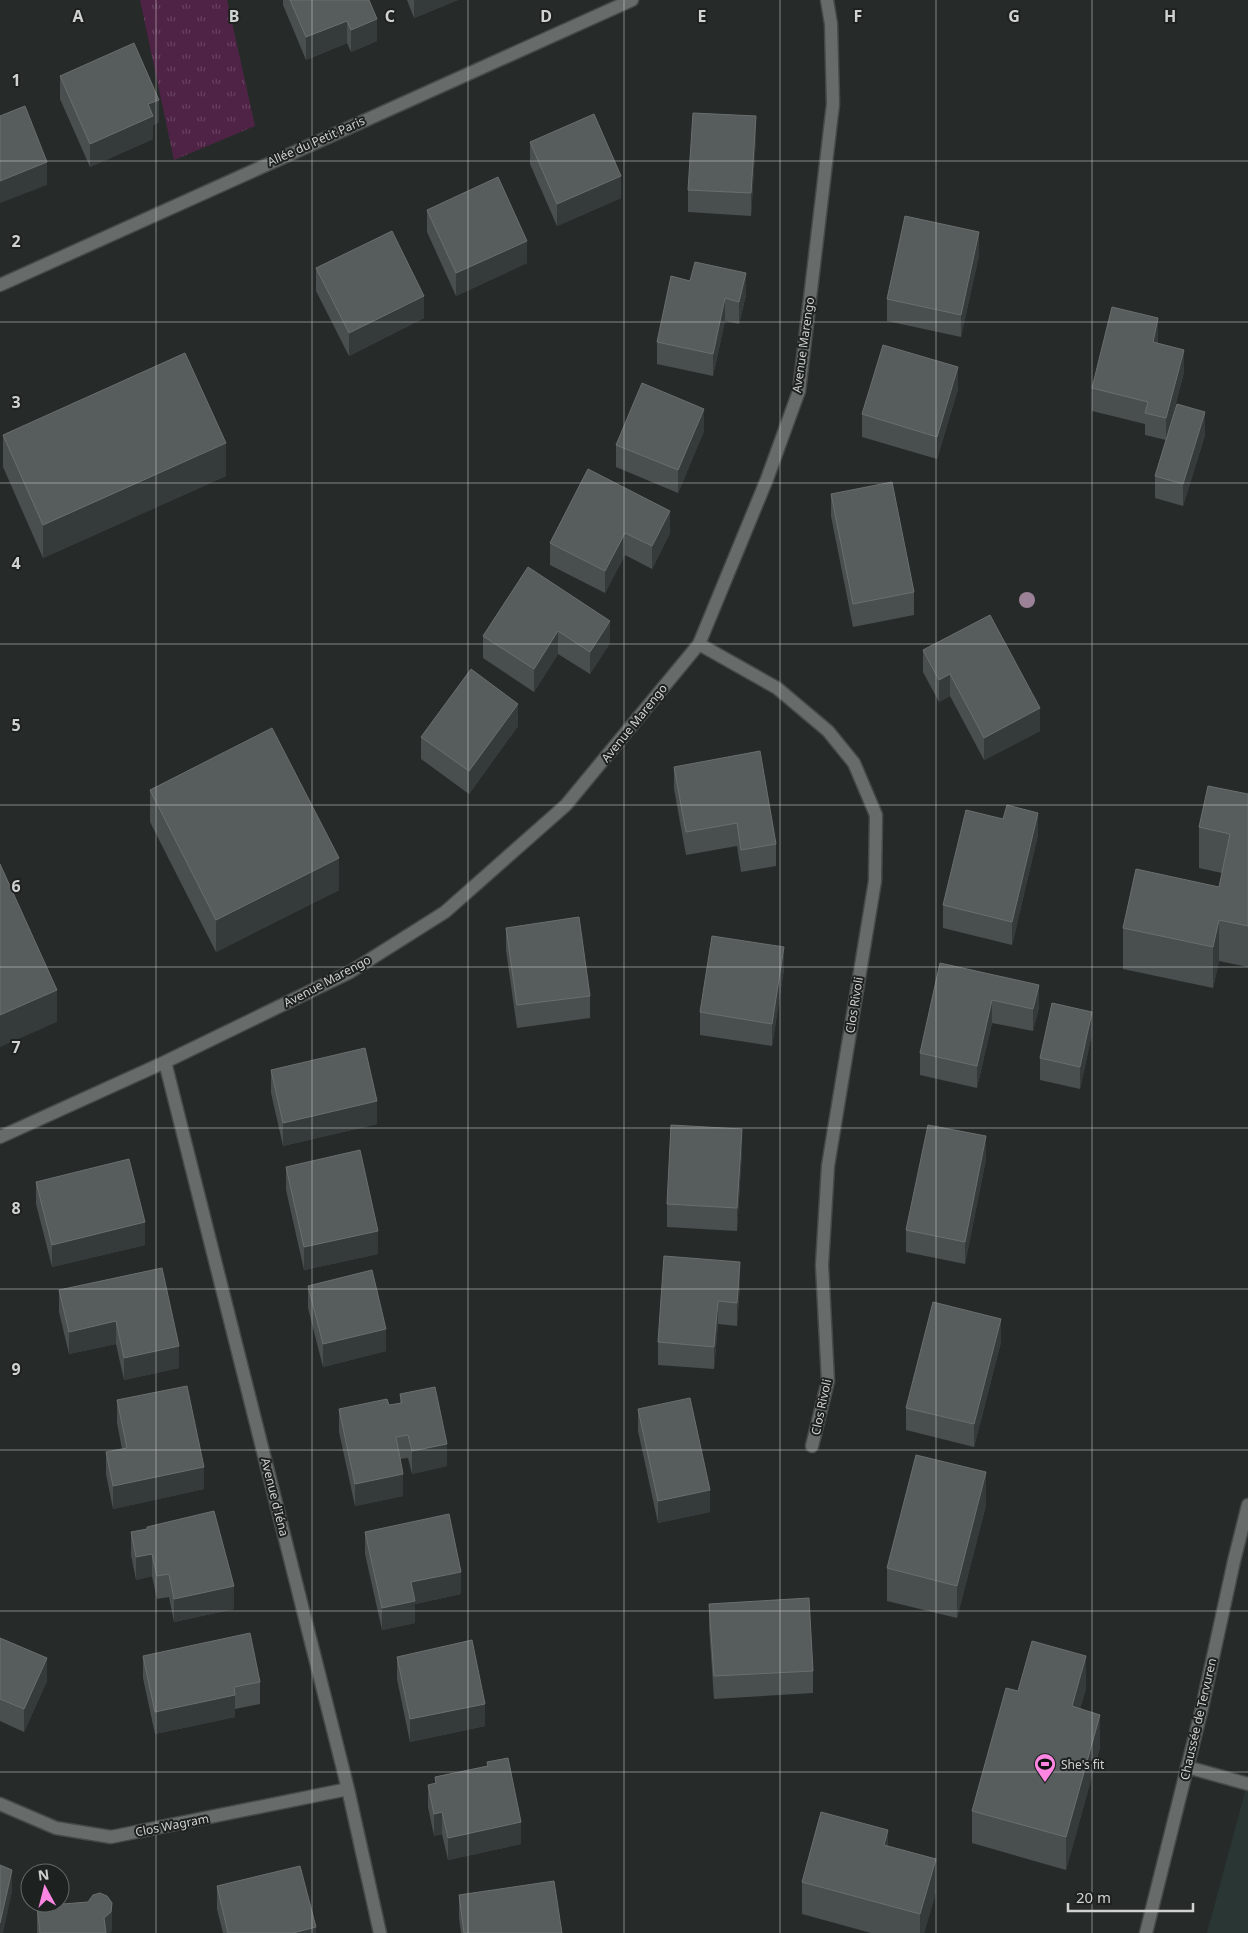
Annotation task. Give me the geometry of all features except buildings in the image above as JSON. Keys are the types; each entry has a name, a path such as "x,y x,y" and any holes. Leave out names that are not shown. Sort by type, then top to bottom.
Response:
{"street":[{"name":"Allée du Petit Paris","path":"0,285 632,0"},
{"name":"Avenue Marengo","path":"0,1137 165,1062 350,972 445,912 566,805 699,644 767,478 799,392 833,104 831,24 827,0"},
{"name":"Clos Rivoli","path":"699,644 777,688 828,731 854,763 876,814 875,881 828,1166 822,1265 828,1381 812,1446"},
{"name":"Avenue d'Iéna","path":"165,1062 348,1789 380,1933"},
{"name":"Chaussée de Tervuren","path":"1146,1933 1248,1505"},
{"path":"1187,1767 1248,1784"},
{"name":"Clos Wagram","path":"0,1804 56,1828 111,1837 348,1789"}],"shaded area":[{"path":"1248,1781 1248,1933 1207,1933"}],"green space":[{"path":"140,0 227,0 255,126 174,160"}],"place":[{"name":"She's fit","path":"1045,1783"}]}
